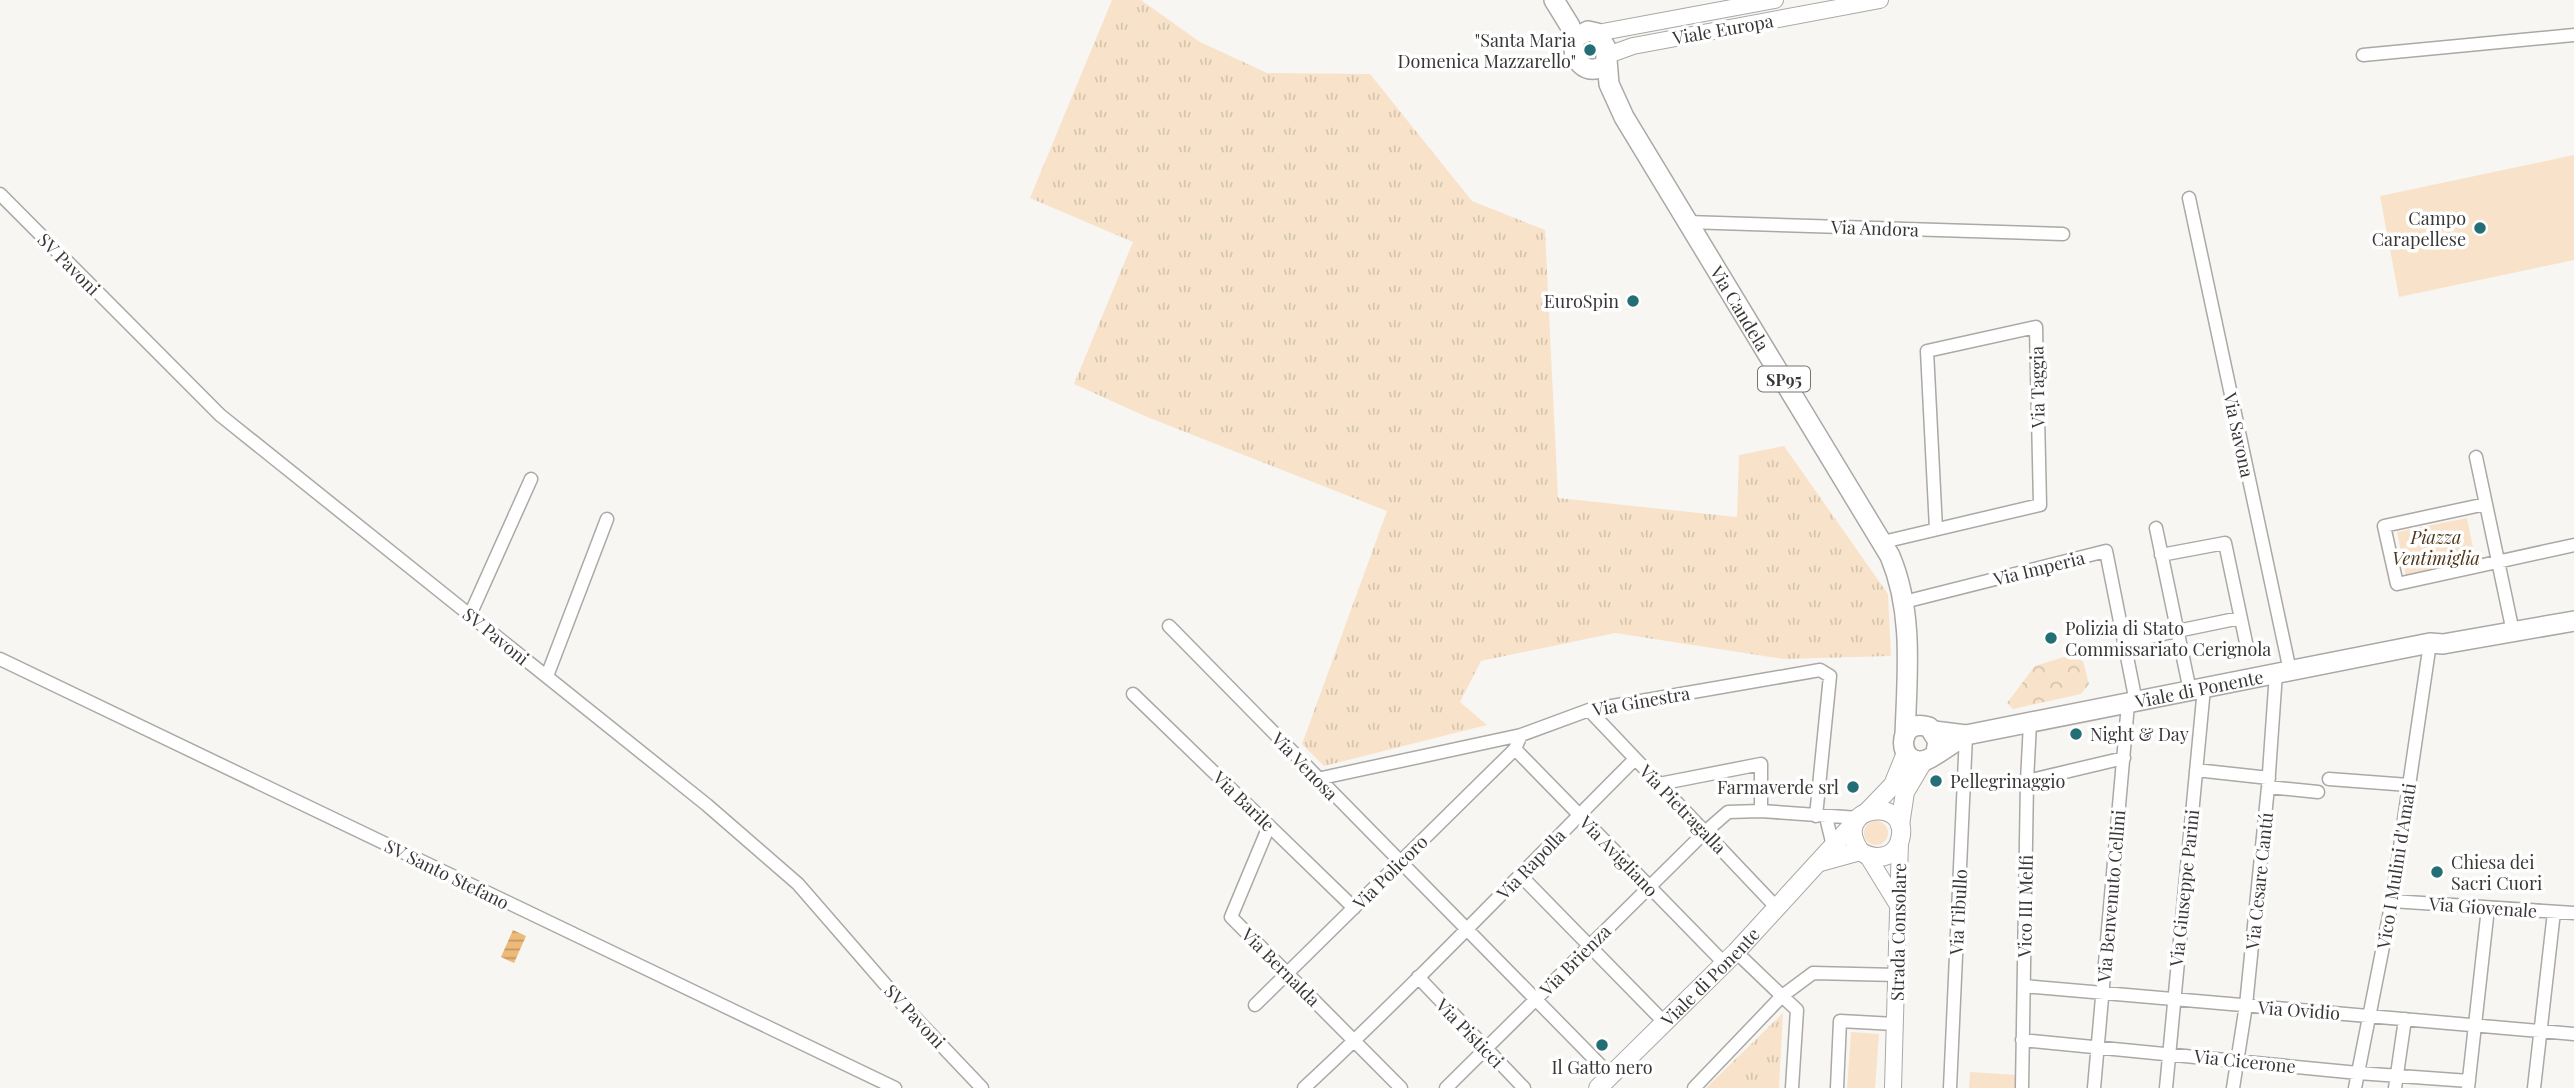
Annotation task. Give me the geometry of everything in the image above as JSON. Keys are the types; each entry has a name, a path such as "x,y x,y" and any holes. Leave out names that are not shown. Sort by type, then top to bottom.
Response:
{"main road":[{"path":"1554,0 1566,19 1585,35"},
{"name":"Via Candela","path":"1602,62 1584,67 1577,60 1574,51 1585,35 1602,62 1624,117 1883,542 1896,571 1904,602 1908,647 1907,691 1918,750"},
{"name":"Viale di Ponente","path":"1918,750 1966,735 2430,643 2443,644 2512,627 2574,607"},
{"name":"Viale di Ponente","path":"2512,627 2574,621"},
{"name":"Via Candela","path":"1907,691 1914,713 1929,728"},
{"path":"1918,750 1913,727 1929,728"},
{"name":"Viale di Ponente","path":"1929,728 1966,735"},
{"name":"Viale di Ponente","path":"1604,1082 1778,909 1816,863 1893,785 1918,750 1938,741 1929,728"},
{"name":"Viale di Ponente","path":"1900,833 1905,792 1918,750"},
{"path":"1816,863 1863,853 1883,857 1896,848 1900,833 1890,813 1875,809 1861,817 1853,836 1863,853"}],"street":[{"name":"Viale Europa","path":"1585,35 1775,0"},
{"name":"Viale Europa","path":"1602,62 1633,46 1880,0"},
{"path":"2362,55 2574,35"},
{"name":"SV Pavoni","path":"0,194 220,415 707,804 798,884 904,1006 982,1088"},
{"name":"Via Savona","path":"2189,198 2283,672"},
{"name":"Via Andora","path":"1687,222 2063,234"},
{"name":"Via Taggia","path":"1883,542 2040,505 2036,327 1927,351 1936,529"},
{"path":"2476,457 2512,627"},
{"path":"470,615 531,478"},
{"path":"2486,505 2384,526 2398,584 2574,545"},
{"path":"547,676 607,519"},
{"name":"Via Giuseppe Parini","path":"2156,528 2176,632 2197,689 2196,771 2166,1088"},
{"path":"2161,555 2225,543 2248,652"},
{"name":"Via Imperia","path":"1904,602 2106,551 2124,642 2132,703"},
{"path":"2124,642 2241,618"},
{"name":"Via Venosa","path":"1169,626 1535,1000"},
{"name":"Vico I Mulini d'Amati","path":"2355,1088 2392,901 2430,643"},
{"name":"SV Santo Stefano","path":"0,659 895,1088"},
{"name":"Via Ginestra","path":"1317,779 1521,735 1588,710 1820,670 1830,676 1821,816"},
{"name":"Via Cesare Cantú","path":"2233,1088 2246,1005 2283,672"},
{"name":"Via Barile","path":"1133,694 1354,908"},
{"name":"Via Benvenuto Cellini","path":"2094,1088 2124,758 2132,703"},
{"name":"Via Pietragalla","path":"1588,710 1778,909"},
{"name":"Vico III Melfi","path":"2022,1088 2030,723"},
{"name":"Via Policoro","path":"1255,1005 1515,749 1521,735"},
{"name":"Via Tibullo","path":"1950,1088 1966,735"},
{"name":"Via Avigliano","path":"1515,749 1649,887 1730,958 1782,996"},
{"path":"2027,781 2124,758"},
{"name":"Via Rapolla","path":"1418,977 1635,759"},
{"path":"1659,784 1761,764 1761,811"},
{"path":"2196,771 2318,792"},
{"path":"2329,779 2409,785"},
{"name":"Via Brienza","path":"1446,1088 1728,812 1761,811 1861,817"},
{"path":"1821,816 1833,846"},
{"name":"Via Bernalda","path":"1269,826 1231,917 1401,1088"},
{"name":"Strada Consolare","path":"1893,1088 1900,833"},
{"path":"1863,853 1899,906"},
{"path":"1521,876 1665,1023"},
{"name":"Via Giovenale","path":"2392,901 2574,913"},
{"path":"2468,1085 2488,908"},
{"path":"2534,1088 2554,912"},
{"path":"1694,1088 1782,996 1813,973 1897,975"},
{"path":"1304,1088 1418,977"},
{"name":"Via Pisticci","path":"1418,977 1524,1088"},
{"name":"Via Ovidio","path":"2024,986 2574,1034"},
{"path":"1782,996 1797,1010 1792,1088"},
{"path":"1535,1000 1604,1082"},
{"path":"2396,1081 2405,1019"},
{"name":"Strada Consolare","path":"1838,1088 1840,1021 1895,1024"},
{"name":"Via Cicerone","path":"2022,1040 2169,1052 2358,1073 2396,1081 2468,1085"}],"green space":[{"path":"1112,0 1141,0 1200,42 1267,73 1370,74 1472,201 1545,230 1558,498 1737,517 1739,455 1784,446 1888,594 1891,656 1783,659 1615,633 1481,661 1460,702 1487,725 1324,766 1302,744 1387,511 1147,417 1074,384 1133,242 1030,198"},
{"name":"Campo Carapellese","path":"2574,155 2574,260 2399,297 2380,196"},
{"name":"Piazza Ventimiglia","path":"2467,518 2476,563 2406,577 2397,532"},
{"path":"2067,656 2083,661 2089,684 2081,694 2013,709 2007,703 2035,666"},
{"path":"1876,821 1884,825 1888,833 1884,841 1876,845 1868,841 1864,833 1868,825"},
{"path":"1783,1013 1779,1088 1706,1088"},
{"path":"1851,1032 1879,1034 1875,1088 1847,1088"},
{"path":"1970,1072 2016,1075 2015,1088 1969,1088"}],"shaded area":[{"path":"513,930 526,936 514,963 501,957"}],"place":[{"name":"\"Santa Maria Domenica Mazzarello\"","path":"1590,50"},
{"name":"Campo Carapellese","path":"2480,228"},
{"name":"EuroSpin","path":"1633,301"},
{"name":"Polizia di Stato Commissariato Cerignola","path":"2051,638"},
{"name":"Night & Day","path":"2076,734"},
{"name":"Pellegrinaggio","path":"1936,781"},
{"name":"Farmaverde srl","path":"1853,787"},
{"name":"Chiesa dei Sacri Cuori","path":"2437,872"},
{"name":"Il Gatto nero","path":"1602,1045"}]}
